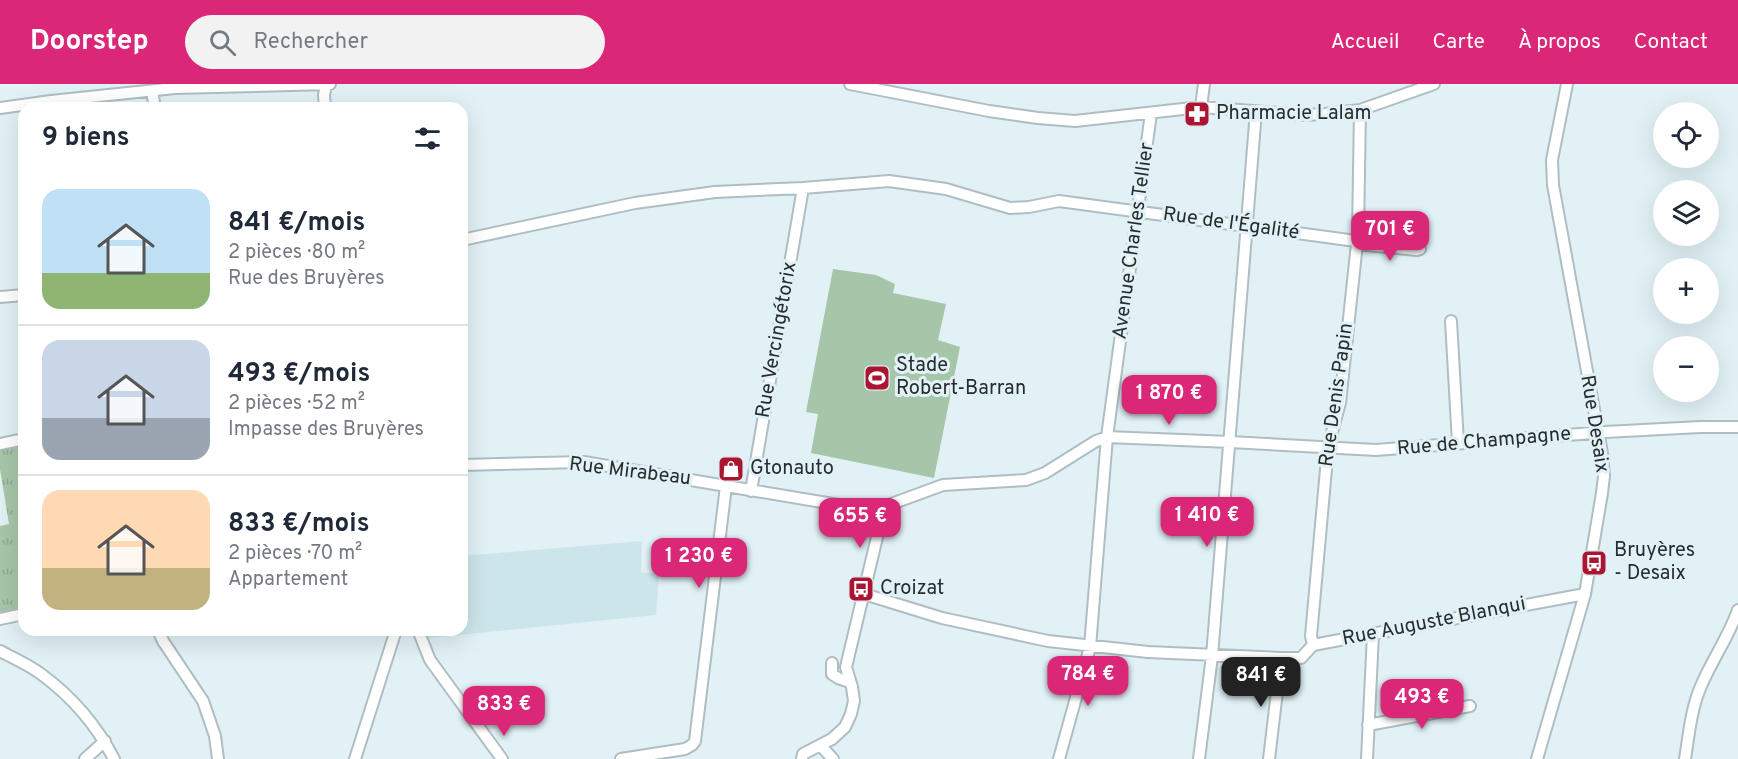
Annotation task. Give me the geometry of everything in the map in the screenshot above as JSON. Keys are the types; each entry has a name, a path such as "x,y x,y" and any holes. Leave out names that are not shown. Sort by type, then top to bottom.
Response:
{"street":[{"path":"67,102 175,86 327,84 325,102"},
{"path":"854,84 989,111 1075,121 1201,107 1304,115 1360,110 1434,84"},
{"path":"1201,107 1204,84"},
{"name":"Rue Desaix","path":"1537,759 1585,594 1604,476 1603,457 1553,184 1552,160 1567,84"},
{"path":"152,91 153,102"},
{"path":"0,108 18,107"},
{"name":"Rue Denis Papin","path":"1313,645 1311,636 1329,447 1340,403 1358,234 1360,110"},
{"path":"1199,759 1212,656 1256,111"},
{"name":"Avenue Charles Tellier","path":"1059,759 1090,647 1107,437 1151,113"},
{"name":"Rue de l'Égalité","path":"468,239 635,203 715,192 889,182 946,189 1010,208 1059,201 1356,243 1420,249"},
{"name":"Rue Vercingétorix","path":"751,491 803,188"},
{"path":"0,297 18,296"},
{"path":"1451,321 1458,444"},
{"name":"Rue de Champagne","path":"1107,437 1376,450 1700,426 1738,427"},
{"name":"Rue Mirabeau","path":"468,465 584,462 857,508 883,507 943,485 1026,480 1045,473 1096,441 1107,437"},
{"path":"0,444 18,440"},
{"path":"621,759 685,749 695,741 726,486"},
{"path":"802,759 803,754 832,739 848,721 854,701 846,667 883,507"},
{"name":"Rue Auguste Blanqui","path":"864,594 942,618 1048,642 1148,652 1281,658 1301,657 1313,645 1585,594"},
{"path":"1685,759 1691,716 1701,687 1738,610"},
{"path":"0,619 18,615"},
{"path":"1367,759 1373,634"},
{"path":"161,636 203,701 215,736 218,759"},
{"path":"355,759 394,636"},
{"path":"420,636 430,660 502,759"},
{"path":"0,651 40,673 70,699 105,741 114,759"},
{"path":"1269,759 1281,658"},
{"path":"832,663 832,674 850,682"},
{"path":"1368,725 1470,706"},
{"path":"86,759 105,741"},
{"path":"820,745 833,759"}],"shaded area":[{"path":"642,541 641,572 659,574 656,615 468,634 468,556"}],"green space":[{"name":"Stade Robert-Barran","path":"833,269 876,275 895,284 893,293 946,304 938,340 960,347 934,478 811,453 818,414 806,412"},
{"path":"18,445 18,608 0,613 0,526 9,524 0,469 0,448"}],"place":[{"name":"Pharmacie Lalam","path":"1197,114"},
{"name":"Stade Robert-Barran","path":"877,378"},
{"name":"Gtonauto","path":"731,469"},
{"name":"Bruyères - Desaix","path":"1594,563"},
{"name":"Croizat","path":"861,589"}]}
